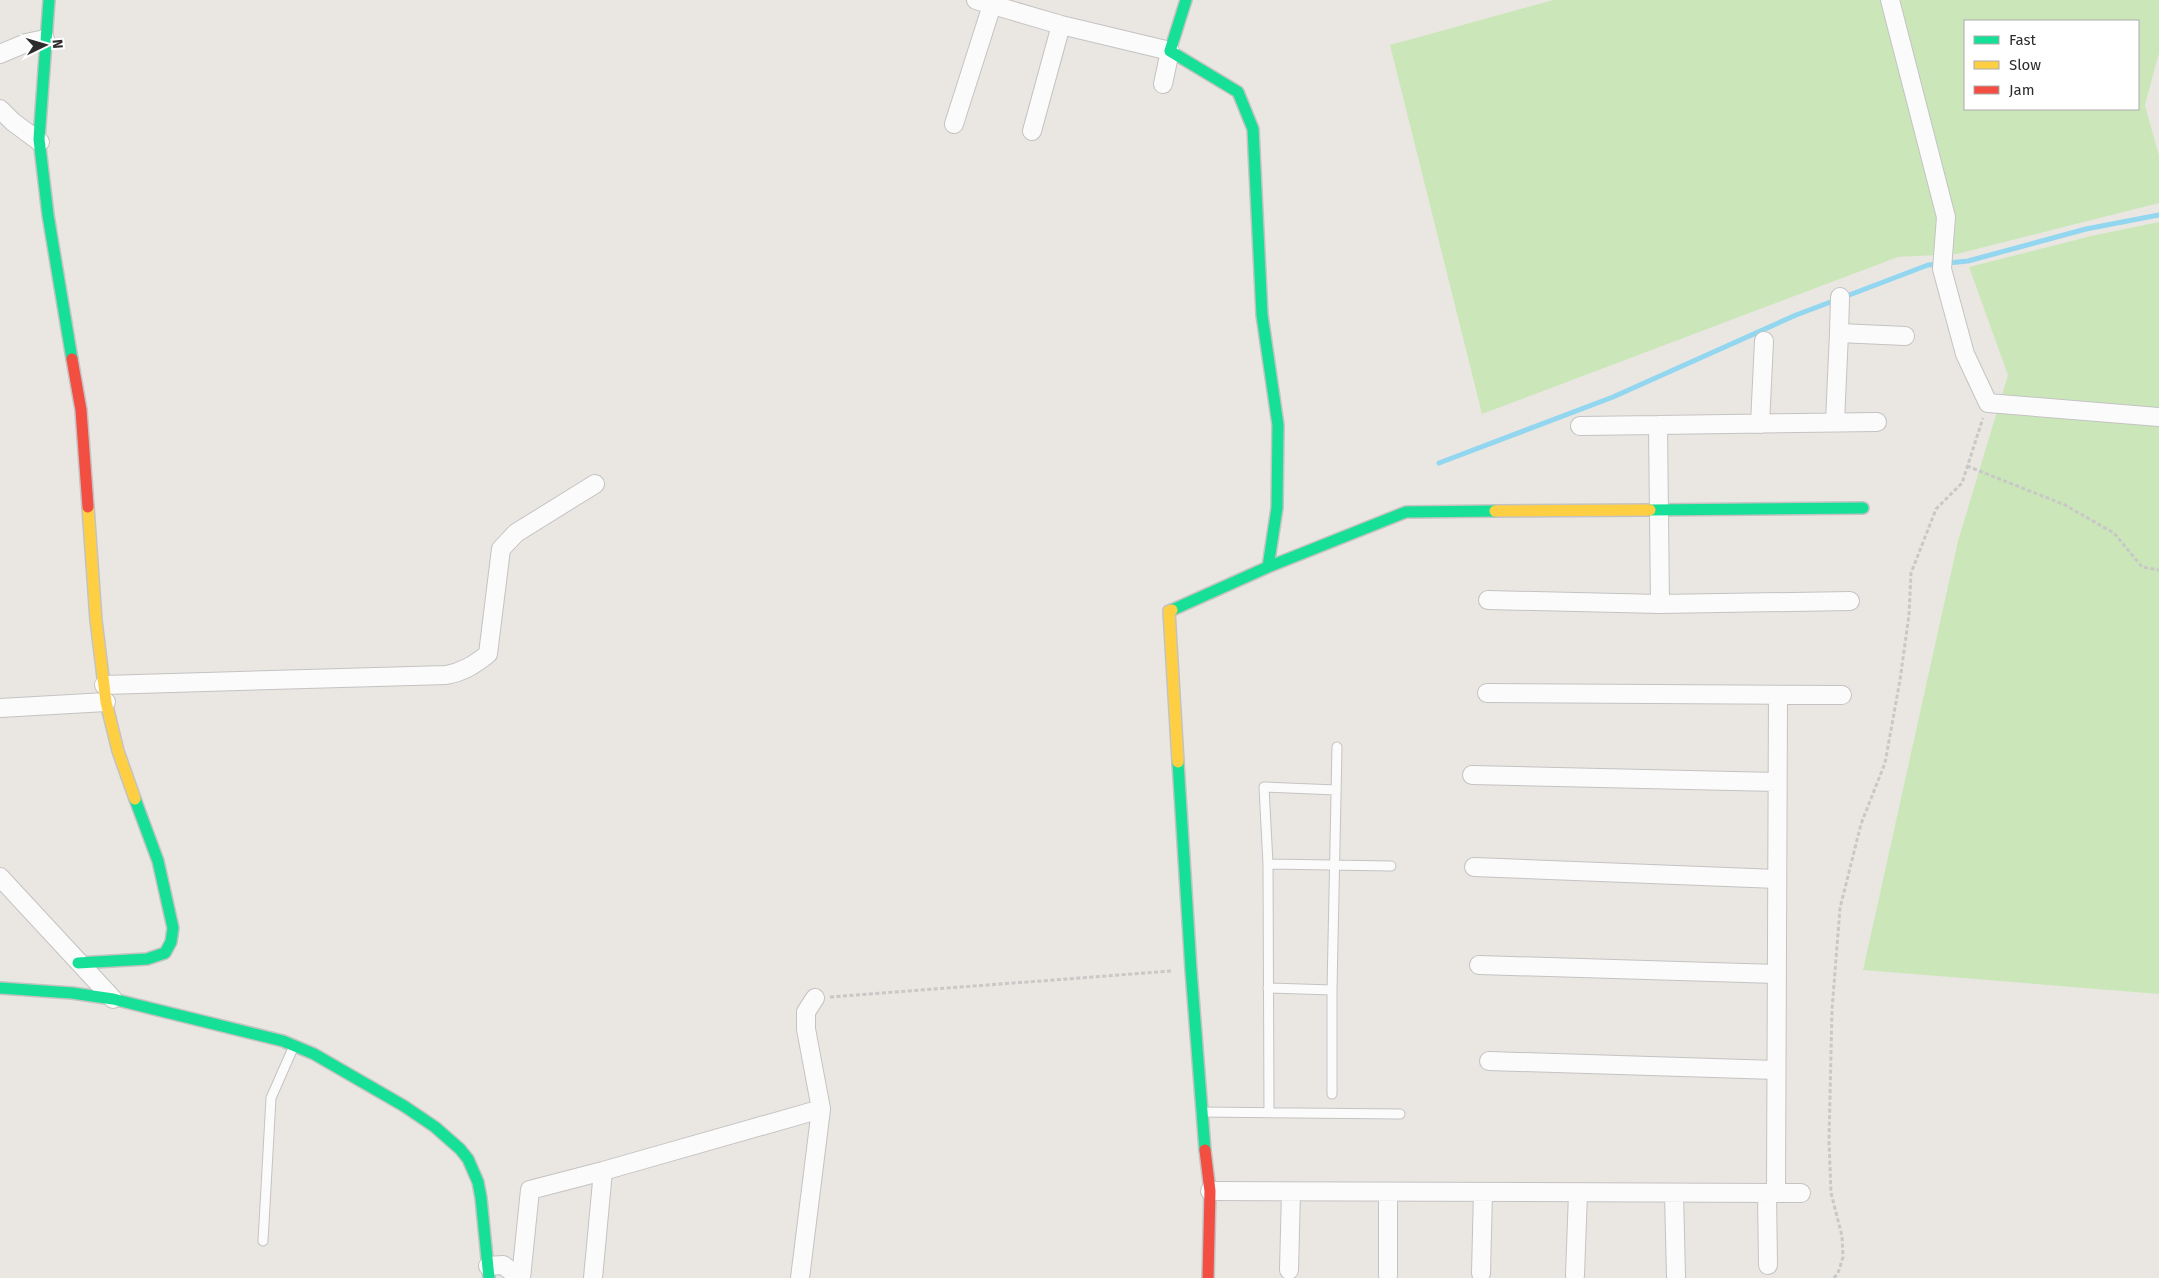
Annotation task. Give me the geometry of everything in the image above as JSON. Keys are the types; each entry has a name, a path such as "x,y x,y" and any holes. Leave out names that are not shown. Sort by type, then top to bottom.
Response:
{"street":[{"path":"49,0 45,39 40,142 48,215 81,410 96,620 105,693 118,752 158,861 173,928 171,942 165,953 147,960 78,963"},
{"path":"1163,84 1170,52 1186,0"},
{"path":"1890,0 1946,217 1942,269 1965,354 1988,403 2159,417"},
{"path":"954,124 984,2 1061,25 1170,52 1238,92 1252,129 1262,315 1278,425 1277,508 1268,567"},
{"path":"1032,131 1061,25"},
{"path":"0,54 26,43 45,39"},
{"path":"0,109 13,122 40,142"},
{"path":"1835,422 1840,297"},
{"path":"1839,333 1905,336"},
{"path":"1760,424 1764,340"},
{"path":"1580,426 1877,422"},
{"path":"1658,425 1660,604"},
{"path":"0,708 105,693 446,675 460,672 472,667 488,654 501,549 516,533 595,484"},
{"path":"1208,1278 1210,1191 1201,1112 1169,611 1268,567 1406,512 1863,508"},
{"path":"1488,600 1660,604 1850,601"},
{"path":"1487,693 1842,695"},
{"path":"1768,1265 1776,1070 1778,695"},
{"path":"1472,775 1777,782"},
{"path":"1474,867 1777,878"},
{"path":"0,877 78,963 114,999"},
{"path":"1479,964 1777,974"},
{"path":"0,988 72,993 114,999 294,1045 314,1054 404,1106 435,1127 460,1149 468,1160 478,1182 488,1272 503,1265 521,1278 530,1190 604,1171 820,1109"},
{"path":"800,1278 820,1109 806,1021 806,1012 815,998"},
{"path":"1489,1061 1776,1070"},
{"path":"593,1278 604,1171"},
{"path":"1210,1191 1802,1193"},
{"path":"1289,1270 1291,1192"},
{"path":"1388,1192 1388,1276"},
{"path":"1482,1273 1483,1192"},
{"path":"1575,1275 1578,1193"},
{"path":"1674,1193 1676,1276"}],"lane":[{"path":"1332,1094 1337,747"},
{"path":"1269,1112 1268,864 1264,787 1336,790"},
{"path":"1268,864 1391,866"},
{"path":"1268,988 1332,990"},
{"path":"263,1241 271,1098 294,1045"},
{"path":"1201,1112 1400,1114"}],"path":[{"path":"1834,1278 1838,1273 1843,1257 1842,1236 1831,1194 1829,1141 1832,1010 1840,908 1861,824 1885,763 1900,680 1911,573 1936,510 1962,483 1988,403"},
{"path":"1967,466 2065,505 2114,533 2142,567 2159,570"},
{"path":"815,998 1191,970"}],"green space":[{"path":"1553,0 2159,0 2159,53 2145,105 2159,156 2159,203 1957,254 1898,257 1482,414 1390,45"},
{"path":"2159,222 2159,994 1863,970 1958,541 2008,375 1969,267 2091,236"}],"waterway":[{"path":"1844,297 1928,265 1968,261 2086,229 2159,215"},
{"path":"1439,463 1613,397 1796,315 1836,300"}],"traffic: fast":[{"path":"49,0 39,139 48,215 72,359"},
{"path":"1186,0 1170,51 1238,92 1253,129 1262,315 1278,425 1277,508 1268,567"},
{"path":"1650,510 1863,508"},
{"path":"1172,610 1268,567 1406,512 1495,511"},
{"path":"1178,762 1205,1150"},
{"path":"78,963 147,959 165,953 171,942 173,928 158,861 135,799"},
{"path":"0,988 72,993 113,999 283,1041 314,1054 404,1106 435,1127 460,1149 468,1159 478,1182 481,1198 489,1278"}],"traffic: slow":[{"path":"88,507 96,620 106,702 118,751 135,799"},
{"path":"1495,511 1650,510"},
{"path":"1172,610 1169,611 1178,762"}],"traffic: jam":[{"path":"72,359 81,410 88,507"},
{"path":"1205,1150 1210,1191 1208,1278"}]}
